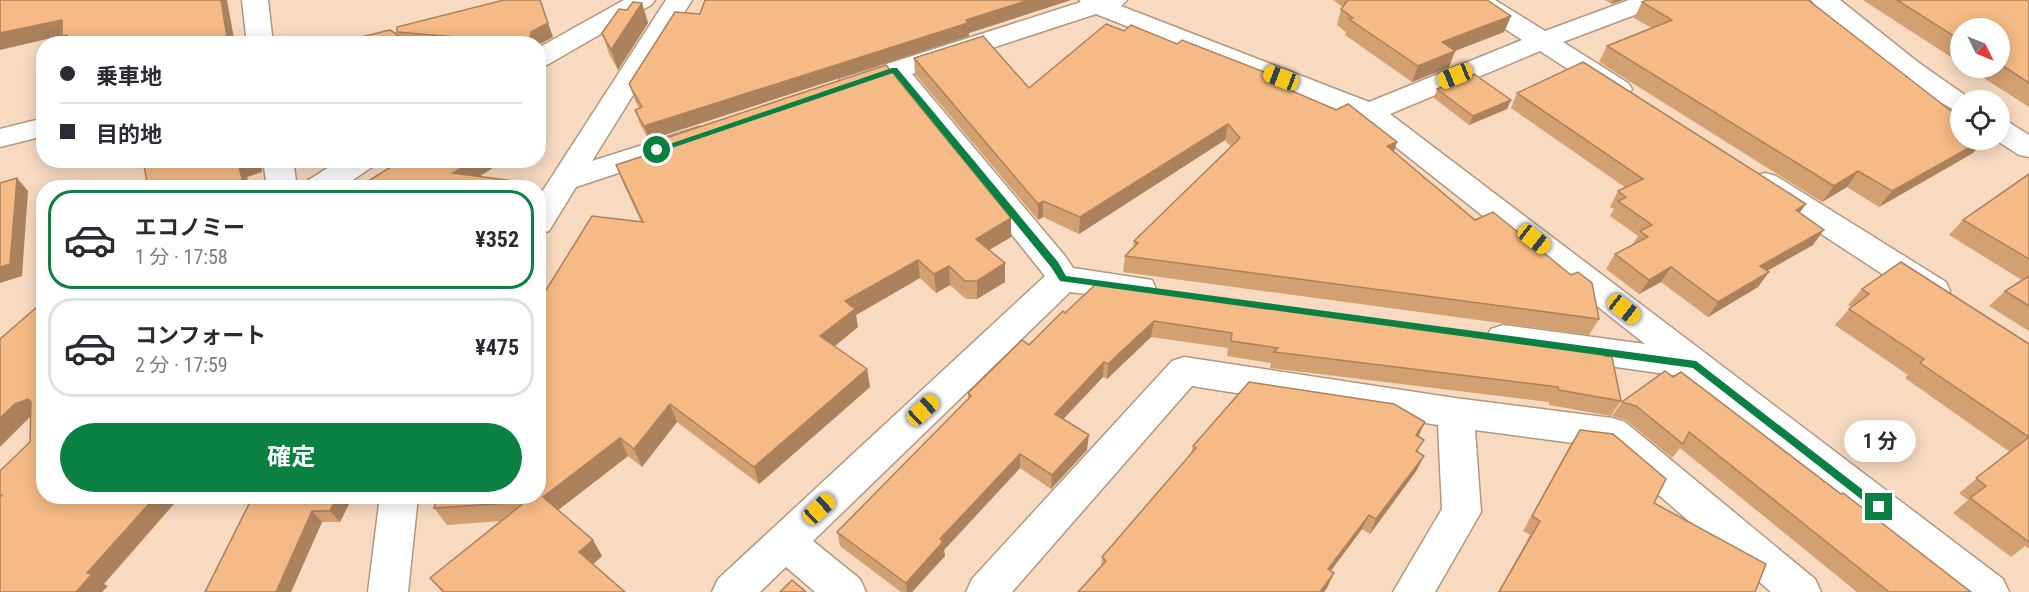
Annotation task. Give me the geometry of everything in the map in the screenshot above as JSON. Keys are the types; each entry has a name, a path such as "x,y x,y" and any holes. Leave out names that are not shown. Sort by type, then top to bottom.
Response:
{"street":[{"path":"255,0 260,36"},
{"path":"546,54 642,0"},
{"path":"546,211 679,0"},
{"path":"1478,0 1642,104"},
{"path":"1369,112 1542,41 1652,0"},
{"path":"1824,0 1910,69 1950,96"},
{"path":"827,93 1101,2 1369,112 1989,592"},
{"path":"894,70 1054,264 1063,279"},
{"path":"566,180 726,126"},
{"path":"0,138 36,129"},
{"path":"2010,136 2029,148"},
{"path":"331,180 349,168"},
{"path":"1741,168 1959,307"},
{"path":"1063,279 1170,293"},
{"path":"732,592 1063,279"},
{"path":"1477,334 1696,365"},
{"path":"986,592 1185,371 1455,413 1612,433 1801,592"},
{"path":"1413,592 1462,512 1455,413"},
{"path":"388,592 398,504"},
{"path":"784,542 846,592"}],"building":[{"path":"0,0 221,0 227,36 62,36 62,20 0,33"},
{"path":"504,0 540,0 548,23 531,32 530,36 444,36 397,32 397,27"},
{"path":"705,0 1029,0 966,20 968,23 644,126 635,110 642,107 629,84 675,12 700,14"},
{"path":"1348,0 1487,0 1511,16 1442,42 1455,51 1418,66 1349,19 1353,18 1341,9"},
{"path":"1647,0 1808,0 1950,110 1950,150 1965,150 1892,191 1858,171 1834,186 1607,46 1672,20 1642,2"},
{"path":"1897,0 2027,0 2029,2 2029,83 2010,71 2010,18 1950,18 1950,34"},
{"path":"633,2 642,3 611,50 602,33 619,9 627,10"},
{"path":"1106,24 1124,31 1131,25 1177,44 1182,40 1272,75 1267,80 1336,110 1348,104 1397,142 1387,146 1475,220 1493,212 1571,275 1578,272 1592,283 1599,319 1125,256 1138,243 1134,241 1240,138 1228,124 1080,217 1043,201 1038,204 914,58 983,36 1029,88"},
{"path":"390,30 399,36 365,36"},
{"path":"1583,62 1806,204 1796,210 1824,230 1760,266 1769,272 1718,302 1671,267 1649,280 1615,254 1648,237 1640,231 1652,225 1618,201 1626,197 1618,191 1643,179 1517,93"},
{"path":"886,65 1011,218 976,239 1005,263 977,281 965,281 949,266 934,274 918,260 845,301 855,309 820,336 867,369 754,467 670,404 634,449 620,438 546,495 546,290 592,216 643,222 616,165 658,151 654,142"},
{"path":"1474,74 1511,100 1473,116 1437,89"},
{"path":"144,168 239,168 242,180 147,180"},
{"path":"389,168 461,168 453,173 507,180 370,180"},
{"path":"2029,174 2029,259 1963,220"},
{"path":"17,178 10,264 0,267 0,183"},
{"path":"1901,262 2029,344 2029,437 1920,363 1924,359 1849,309 1869,294 1862,289"},
{"path":"2029,276 2029,306 2005,291"},
{"path":"1098,282 1604,351 1605,356 1612,357 1621,401 1559,390 1558,387 1274,352 1278,348 1231,341 1232,333 1154,321 1108,364 1104,362 1055,414 1089,435 1052,475 1020,454 940,539 943,542 906,583 837,532 971,396 968,393 1022,340 1029,345 1063,311 1065,313"},
{"path":"36,308 36,504 149,504 87,573 92,574 76,592 0,592 0,497 2,495 0,495 0,471 30,442 31,402 28,399 15,404 0,418 0,339"},
{"path":"1665,371 1673,377 1681,372 1971,592 1889,592 1689,432 1683,444 1636,406 1622,402"},
{"path":"1249,382 1394,404 1425,422 1416,435 1424,440 1416,451 1424,456 1376,519 1369,515 1328,569 1334,573 1320,592 1078,592 1106,561 1102,557 1196,448 1193,446"},
{"path":"1580,430 1613,434 1666,479 1654,503 1766,564 1755,592 1499,592 1540,521 1532,516"},
{"path":"2029,437 2029,542 1970,498 1986,486 1976,478"},
{"path":"546,500 593,540 579,552 625,592 444,592 430,578 522,504 546,504"},
{"path":"249,504 333,504 330,511 312,511 276,592 205,592"},
{"path":"435,504 495,504 434,508"},
{"path":"792,580 806,592 780,592"}],"route":[{"path":"657,150 894,70 1054,264 1063,279 1696,365 1879,507"}]}
